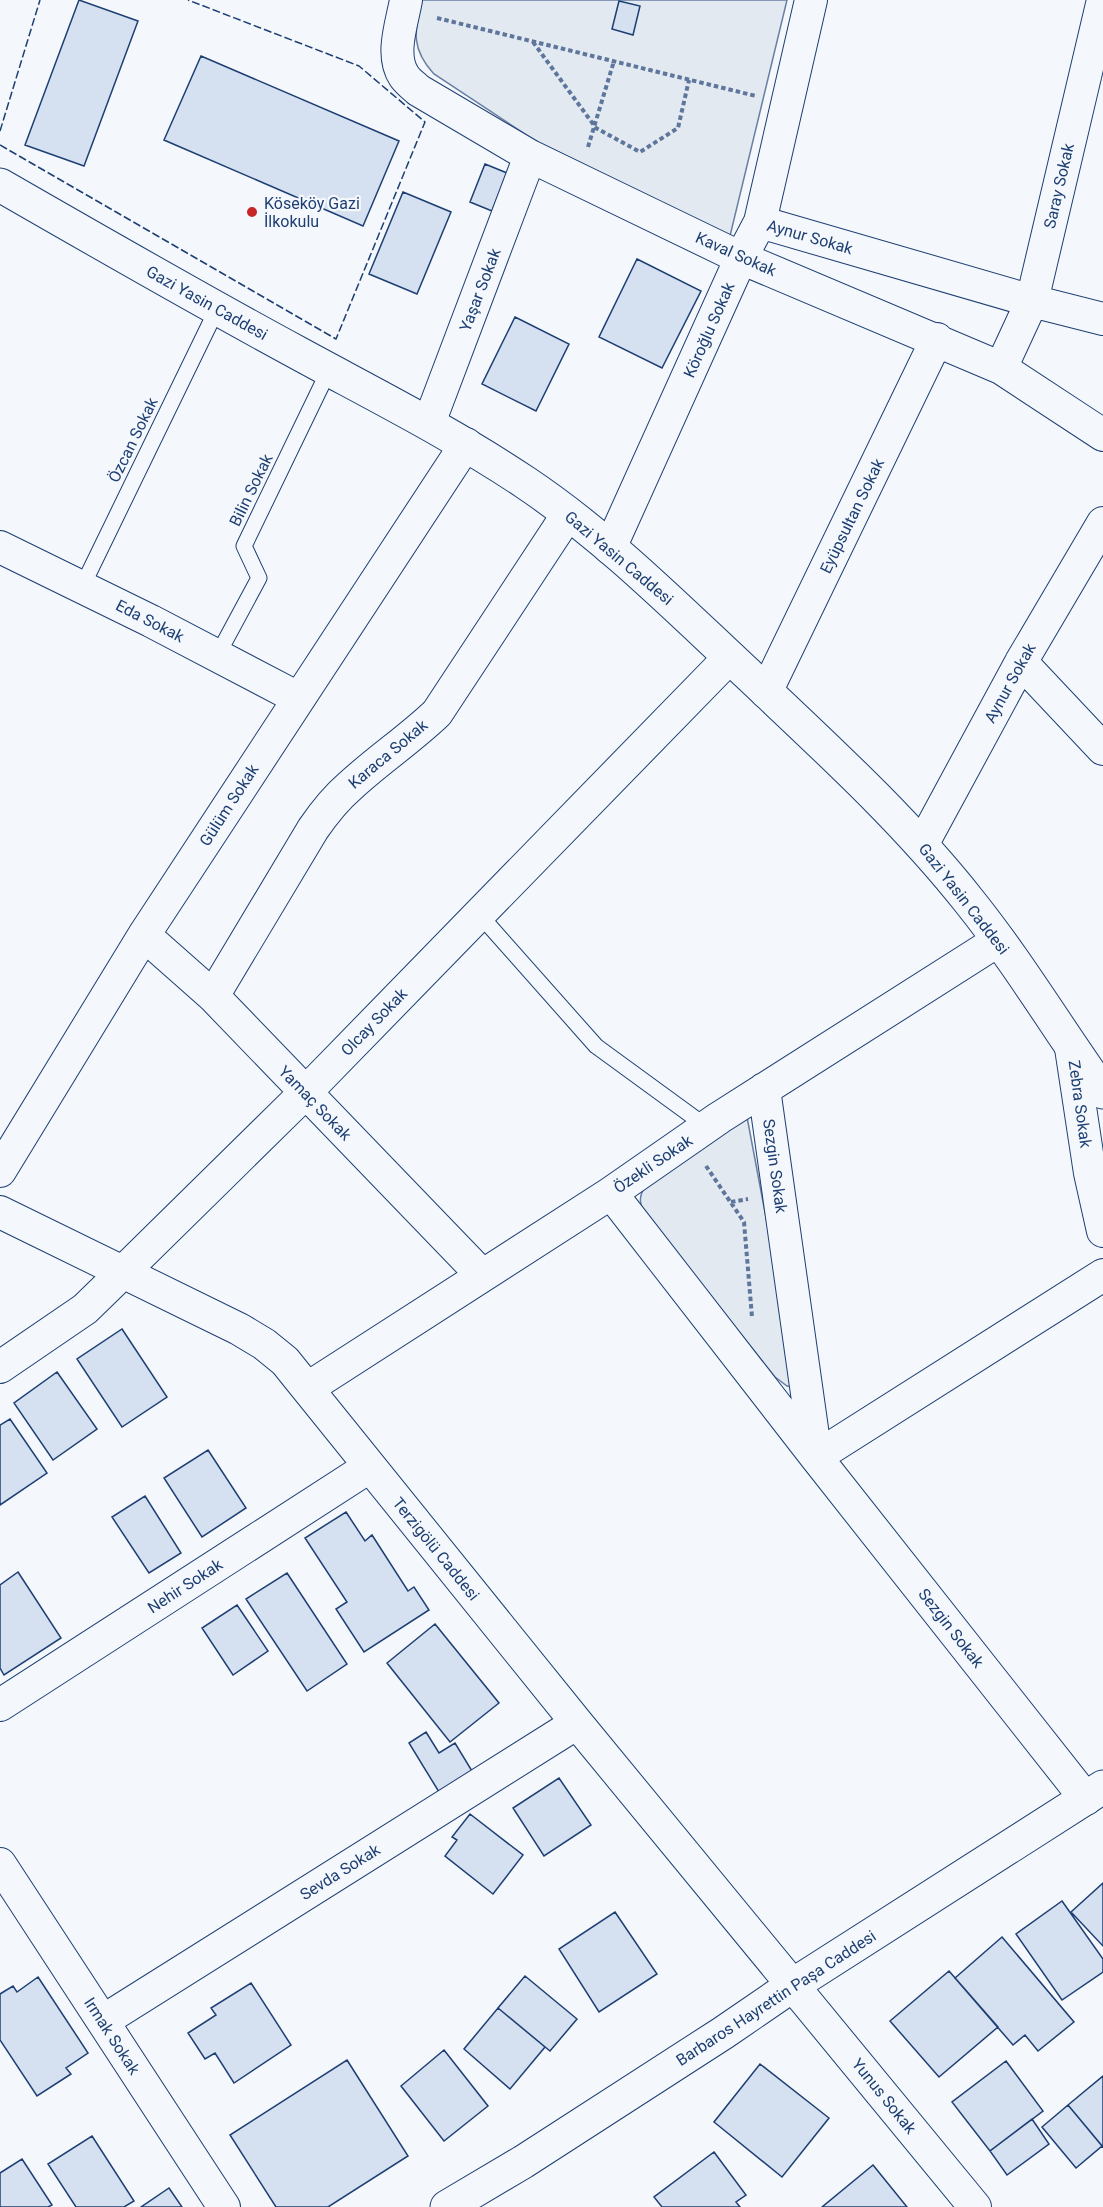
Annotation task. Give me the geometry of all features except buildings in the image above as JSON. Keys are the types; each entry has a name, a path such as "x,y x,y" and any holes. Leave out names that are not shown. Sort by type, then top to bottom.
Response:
{"street":[{"name":"Köroğlu Sokak","path":"610,548 741,258 760,222 811,0"},
{"name":"Saray Sokak","path":"1001,368 1032,301 1102,0"},
{"name":"Kaval Sokak","path":"405,5 398,45 398,60 404,76 418,90 530,156 741,258 1001,368 1103,435"},
{"name":"Yaşar Sokak","path":"429,423 530,156"},
{"name":"Gazi Yasin Caddesi","path":"0,185 217,309 466,444 529,485 610,548 662,592 878,797 922,845 999,940 1103,1092"},
{"name":"Aynur Sokak","path":"760,222 1032,301 1103,319"},
{"name":"Eyüpsultan Sokak","path":"766,692 937,339"},
{"name":"Gülüm Sokak","path":"0,1171 144,935 466,444"},
{"name":"Karaca Sokak","path":"213,996 313,829 329,807 350,785 417,732 437,713 568,514"},
{"name":"Aynur Sokak","path":"922,845 1021,663 1103,523"},
{"name":"Eda Sokak","path":"0,547 298,698"},
{"name":"Olcay Sokak","path":"0,1368 85,1309 122,1273 305,1093 730,657"},
{"path":"1021,663 1103,749"},
{"name":"Yamaç Sokak","path":"144,935 213,996 482,1275"},
{"name":"Özekli Sokak","path":"308,1388 610,1193 764,1089 999,940"},
{"name":"Zebra Sokak","path":"1071,1047 1090,1173 1103,1231"},
{"name":"Sezgin Sokak","path":"764,1089 816,1457"},
{"name":"Sezgin Sokak","path":"610,1193 816,1457 1094,1793"},
{"name":"Terzigölü Caddesi","path":"0,1212 239,1329 264,1344 285,1361 577,1723 793,1985"},
{"path":"816,1457 1103,1275"},
{"name":"Nehir Sokak","path":"0,1705 369,1467"},
{"name":"Sevda Sokak","path":"103,2022 577,1723"},
{"name":"Barbaros Hayrettin Paşa Caddesi","path":"447,2207 551,2144 793,1985 1094,1793"},
{"name":"Irmak Sokak","path":"0,1864 10,1902 103,2022 224,2207"},
{"name":"Yunus Sokak","path":"793,1985 975,2207"}],"lane":[{"name":"Özcan Sokak","path":"82,587 217,309"},
{"name":"Bilin Sokak","path":"217,656 259,578 244,546 329,370"},
{"path":"479,914 596,1046 707,1127"}],"path":[{"path":"405,5 532,41 787,104"},
{"path":"532,41 596,128 640,152 678,128 689,80"},
{"path":"576,179 596,128 614,62"},
{"path":"702,1160 744,1222 752,1324"}],"shaded area":[{"path":"422,0 787,0 730,236 534,140 434,74 421,56 416,39"},
{"path":"747,1117 797,1382 793,1387 787,1386 775,1377 647,1217 640,1202 641,1194 646,1186"}],"fence":[{"path":"0,131 40,0"},
{"path":"0,145 336,339 425,122 359,66 188,0"}],"place":[{"name":"Köseköy Gazi İlkokulu","path":"252,212"}]}
